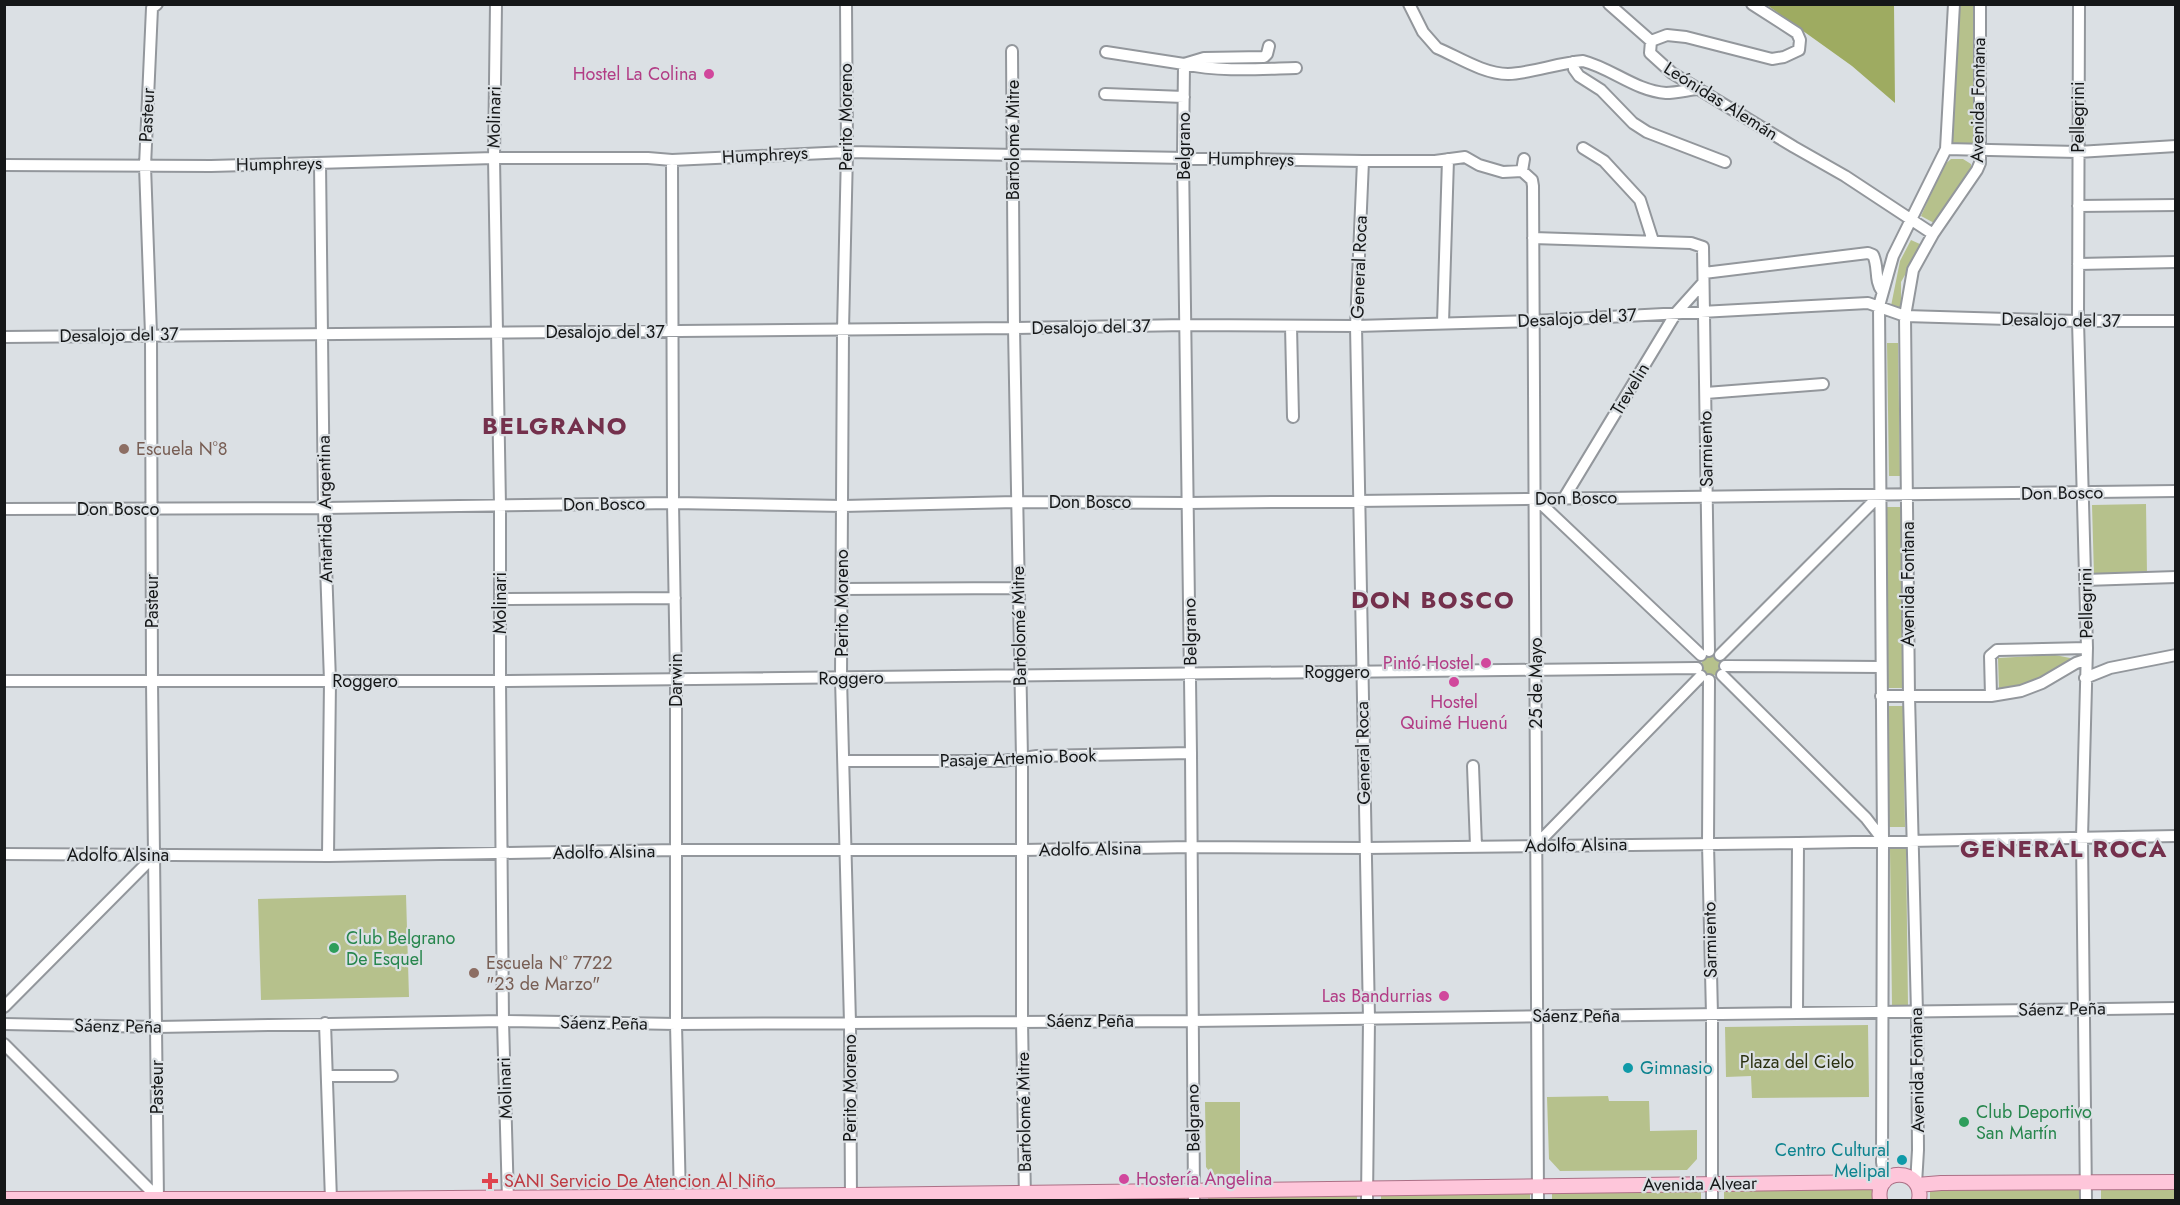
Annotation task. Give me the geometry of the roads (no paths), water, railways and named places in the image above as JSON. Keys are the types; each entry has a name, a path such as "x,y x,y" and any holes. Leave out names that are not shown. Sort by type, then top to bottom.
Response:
{"main road":[{"name":"Avenida Alvear","path":"4,1200 1538,1194 1711,1183 1884,1181 1900,1174 1910,1177 1917,1184"},
{"path":"1880,1200 1880,1188 1884,1181"},
{"path":"1919,1200 1917,1184 2175,1182"}],"street":[{"name":"Molinari","path":"496,4 494,158 501,599 503,1021 508,1199"},
{"name":"Perito Moreno","path":"846,4 847,152 843,330 841,678 850,1023 851,1198"},
{"path":"1409,4 1431,43 1437,48 1489,71 1506,74 1573,62 1592,63 1641,87 1665,93 1699,89"},
{"path":"1609,4 1651,41"},
{"name":"Leónidas Alemán","path":"1752,4 1797,33 1800,40 1798,50 1784,57 1772,58 1686,37 1667,35 1651,41 1650,53 1672,73 1853,181 1933,234"},
{"name":"Avenida Fontana","path":"1884,1181 1882,1161 1883,840 1879,306 1888,268 1946,149 1954,4"},
{"name":"Avenida Fontana","path":"1917,1184 1917,1012 1909,696 1905,316 1912,270 1980,163 1980,4"},
{"name":"Pellegrini","path":"2079,4 2078,321 2087,648 2082,838 2086,1200"},
{"name":"Pasteur","path":"152,6 145,166 151,334 152,682 158,1199"},
{"path":"1184,64 1204,58 1264,57 1269,46"},
{"name":"Bartolomé Mitre","path":"1012,51 1016,502 1022,758 1022,1021 1025,1196"},
{"path":"1106,52 1197,67 1255,70 1296,68"},
{"path":"1573,62 1574,69 1579,76 1601,90 1633,123 1647,132 1725,162"},
{"name":"Belgrano","path":"1184,64 1183,158 1194,1195"},
{"path":"1105,94 1184,97"},
{"path":"1946,149 2078,152 2175,146"},
{"path":"1533,238 1653,241 1640,200 1604,161 1583,148"},
{"name":"Humphreys","path":"4,165 211,166 494,158 672,160 847,152 1363,162 1465,157 1479,165 1503,172 1522,171"},
{"path":"1443,323 1448,159"},
{"path":"1522,171 1524,159"},
{"name":"Darwin","path":"672,160 676,1024 680,1198"},
{"name":"General Roca","path":"1363,162 1356,326 1369,1019 1367,1195"},
{"name":"Antartida Argentina","path":"320,163 324,508 330,681 328,856"},
{"name":"25 de Mayo","path":"1522,171 1532,180 1533,186 1538,1194"},
{"path":"2078,206 2175,204"},
{"name":"Sarmiento","path":"1653,241 1691,243 1703,247 1707,496 1705,653 1702,675 1712,1015 1712,1200"},
{"path":"1703,278 1868,253 1873,255 1875,260 1877,284 1882,291"},
{"path":"2078,264 2175,262"},
{"name":"Trevelin","path":"1563,498 1677,313 1703,278"},
{"name":"Desalojo del 37","path":"4,337 1186,325 1356,326 1533,321 1868,303 1905,316 2175,321"},
{"path":"1291,326 1293,417"},
{"path":"1706,393 1823,384"},
{"name":"Don Bosco","path":"4,509 324,508 673,503 843,506 1016,502 1188,503 2175,491"},
{"path":"1720,655 1881,494"},
{"path":"1535,498 1705,653 1720,655"},
{"path":"2085,580 2175,577"},
{"path":"842,589 1019,588"},
{"path":"501,599 675,598"},
{"path":"1991,696 1990,656 1992,652 2087,648"},
{"path":"1720,655 1724,671 1866,818 1883,840"},
{"path":"2085,678 2110,668 2175,655"},
{"path":"1881,696 1991,696 2032,687 2085,660"},
{"path":"1536,845 1702,675 1718,678 1724,671 1881,667"},
{"name":"Roggero","path":"4,681 500,681 1190,672 1536,671 1702,675"},
{"name":"Pasaje Artemio Book","path":"844,761 1003,761 1022,758 1191,753"},
{"path":"1473,766 1476,846"},
{"name":"Adolfo Alsina","path":"4,854 328,856 676,850 1023,850 1191,846 1365,848 2175,836"},
{"path":"1797,1012 1798,843"},
{"path":"4,1007 155,855"},
{"name":"Sáenz Peña","path":"4,1024 157,1027 503,1021 676,1024 1192,1021 2175,1008"},
{"path":"325,1023 331,1200"},
{"path":"4,1044 158,1199"},
{"path":"327,1076 392,1076"}],"place":[{"name":"Hostel La Colina","path":"709,74"},
{"name":"Escuela N°8","path":"124,449"},
{"name":"Pintó Hostel","path":"1486,663"},
{"name":"Hostel Quimé Huenú","path":"1454,682"},
{"name":"Club Belgrano De Esquel","path":"334,948"},
{"name":"Escuela N° 7722 \"23 de Marzo\"","path":"474,973"},
{"name":"Las Bandurrias","path":"1444,996"},
{"name":"Gimnasio","path":"1628,1068"},
{"name":"Club Deportivo San Martín","path":"1964,1122"},
{"name":"Centro Cultural Melipal","path":"1902,1160"},
{"name":"Hostería Angelina","path":"1124,1179"},
{"name":"SANI Servicio De Atencion Al Niño","path":"490,1181"}],"district":[{"name":"BELGRANO","path":"555,426"},
{"name":"DON BOSCO","path":"1433,600"},
{"name":"GENERAL ROCA","path":"2064,849"}],"park label":[{"name":"Plaza del Cielo","path":"1797,1062"}]}
